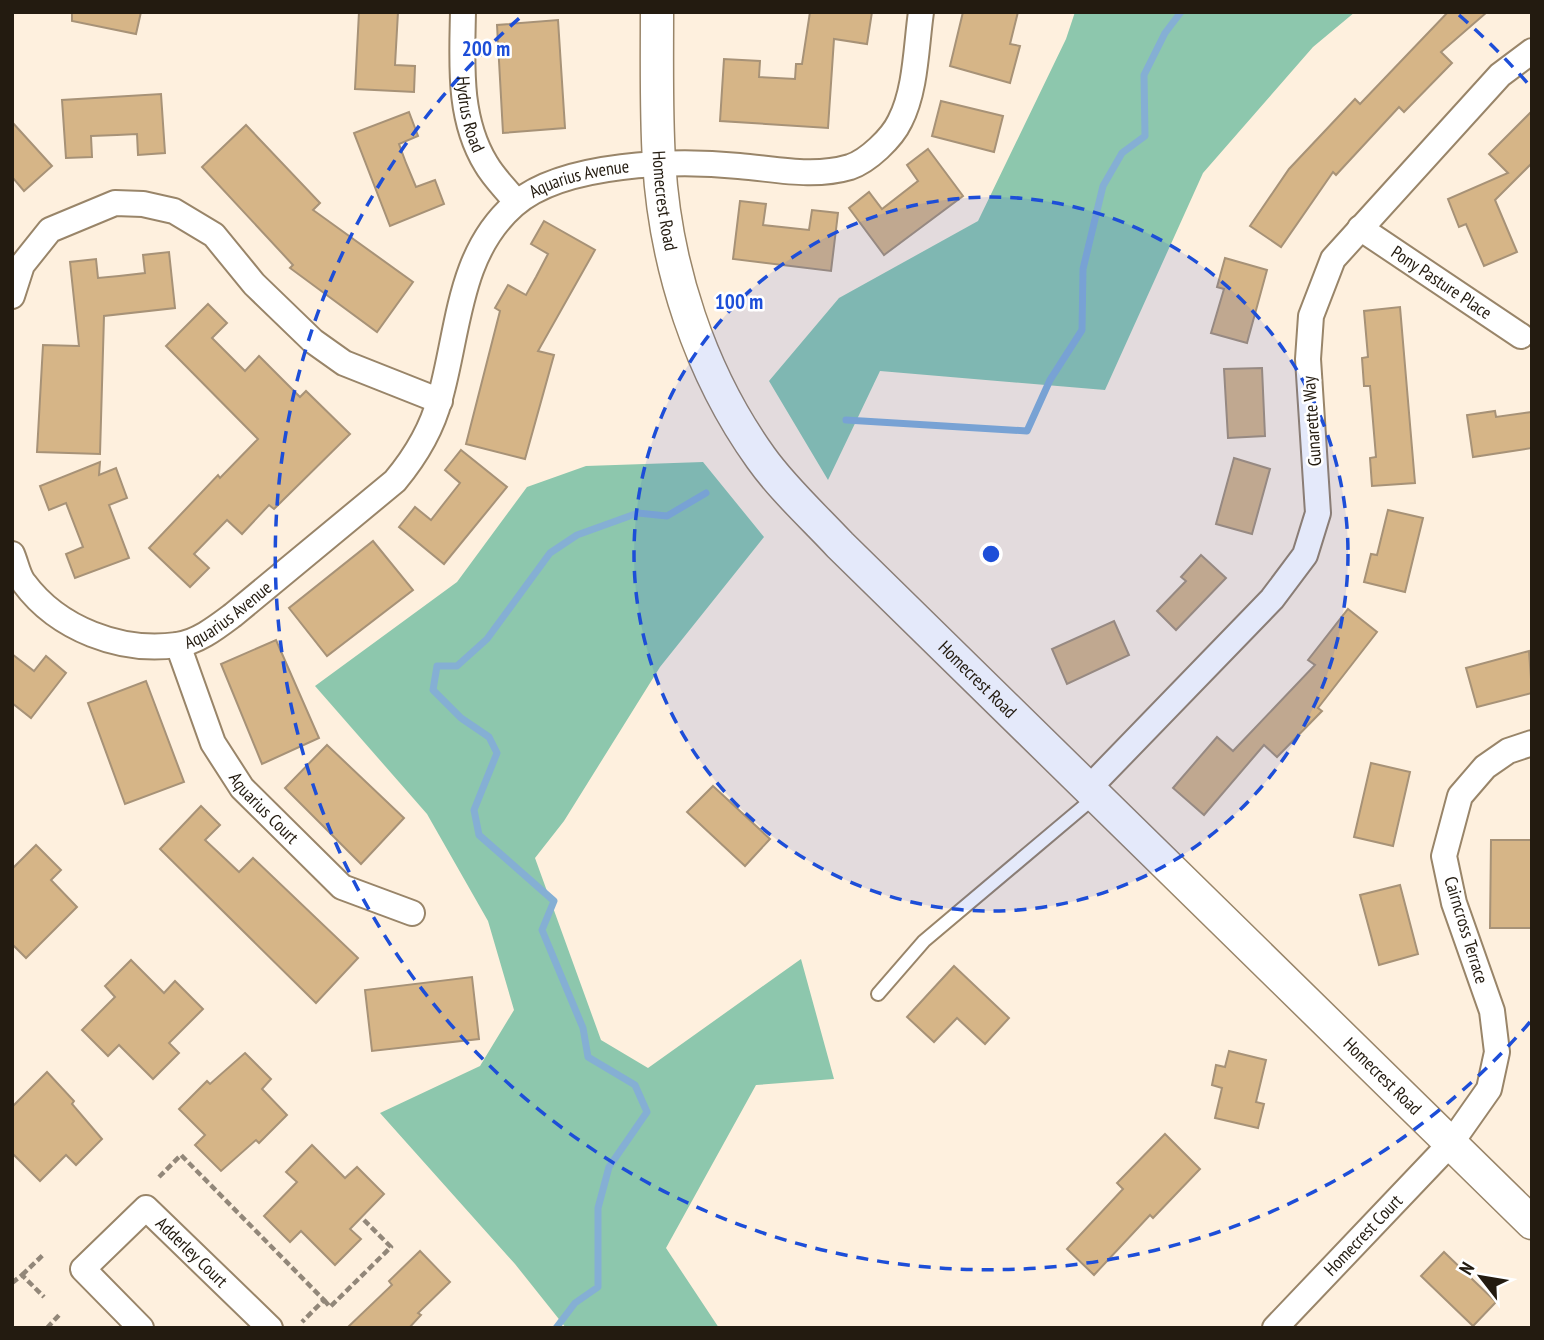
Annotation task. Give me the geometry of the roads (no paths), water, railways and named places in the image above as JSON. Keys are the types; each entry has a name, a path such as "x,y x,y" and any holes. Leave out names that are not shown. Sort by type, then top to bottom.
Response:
{"street":[{"name":"Hydrus Road","path":"463,12 461,68 467,123 486,165 516,202"},
{"name":"Homecrest Road","path":"657,12 659,162 669,239 685,304 716,385 762,460 840,545 1532,1223"},
{"name":"Aquarius Avenue","path":"12,554 23,583 64,621 91,634 126,644 178,645 206,634 233,615 395,481 416,455 440,401 470,265 495,223 516,202 560,179 659,162 807,173 850,166 869,156 899,124 907,104 921,12"},
{"name":"Gunarette Way","path":"1093,792 1272,598 1305,555 1318,513 1308,359 1311,316 1333,259 1500,75 1532,51"},
{"path":"12,296 22,265 50,230 115,203 143,204 174,211 215,235 254,284 313,341 344,363 440,401"},
{"name":"Pony Pasture Place","path":"1360,228 1521,336"},
{"name":"Aquarius Court","path":"178,645 213,743 242,788 342,887 412,913"},
{"name":"Cairncross Terrace","path":"1451,1143 1489,1089 1497,1052 1492,1011 1454,903 1444,856 1460,796 1485,767 1508,751 1532,743"},
{"name":"Homecrest Court","path":"1275,1328 1451,1143"},
{"name":"Adderley Court","path":"141,1328 83,1269 146,1208 270,1328"}],"lane":[{"path":"878,994 924,941 1093,792"}],"waterway":[{"path":"846,420 1027,431 1050,380 1082,330 1083,269 1103,186 1122,153 1145,136 1144,75 1165,33 1181,12"},
{"path":"556,1328 575,1303 598,1287 598,1208 609,1167 647,1112 635,1085 588,1057 583,1028 542,930 554,901 479,835 474,810 497,753 489,737 461,718 433,690 437,666 457,666 487,639 550,553 577,535 638,513 667,516 706,493"}]}
